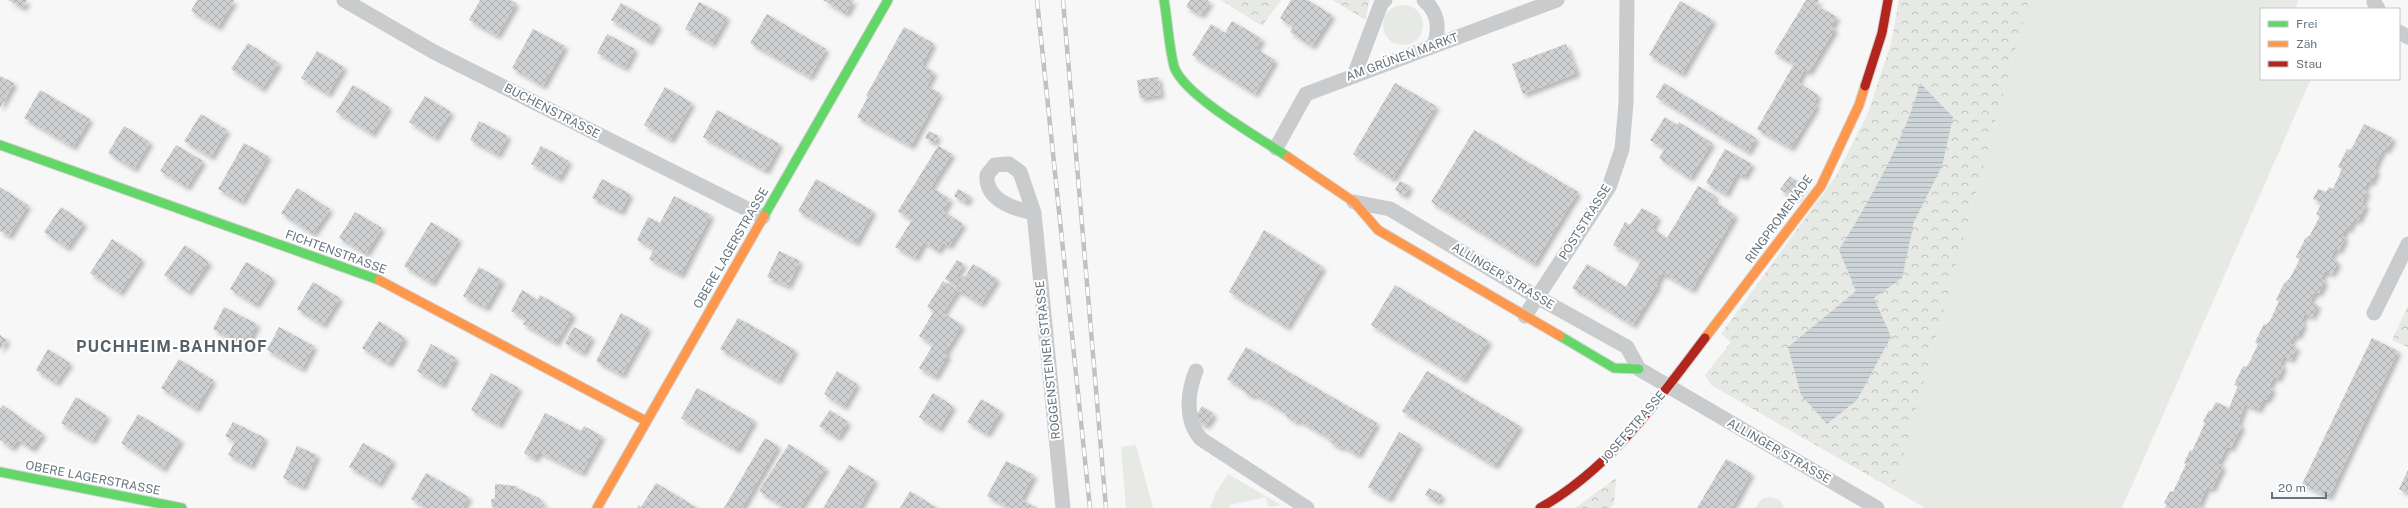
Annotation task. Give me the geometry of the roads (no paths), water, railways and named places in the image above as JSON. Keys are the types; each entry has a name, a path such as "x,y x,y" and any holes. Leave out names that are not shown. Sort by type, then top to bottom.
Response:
{"street":[{"name":"BUCHENSTRASSE","path":"344,0 434,52 763,217"},
{"name":"OBERE LAGERSTRASSE","path":"597,508 888,0"},
{"name":"ALLINGER STRASSE","path":"1164,0 1175,69 1184,82 1213,107 1354,202 1378,230 1614,368 1639,369 1877,508"},
{"path":"1355,73 1381,4 1385,0"},
{"path":"1424,0 1437,20 1439,32 1434,45"},
{"name":"AM GRÜNEN MARKT","path":"1276,148 1306,94 1355,73 1557,0"},
{"name":"POSTSTRASSE","path":"1525,316 1609,188 1622,149 1626,103 1627,0"},
{"name":"RINGPROMENADE","path":"1668,387 1821,186 1859,105 1882,33 1888,0"},
{"name":"FICHTENSTRASSE","path":"0,145 389,284 646,421"},
{"name":"ALLINGER STRASSE","path":"1354,202 1390,209 1537,297 1627,347 1639,369"},
{"name":"ROGGENSTEINER STRASSE","path":"1034,213 1063,508"},
{"path":"2374,313 2408,244"},
{"path":"1196,371 1190,386 1190,416 1194,430 1201,439 1307,508"},
{"name":"JOSEFSTRASSE","path":"1540,508 1558,498 1598,467 1640,424 1668,387"},
{"name":"OBERE LAGERSTRASSE","path":"0,472 182,508"}],"railway":[{"path":"1037,0 1090,508"},
{"path":"1063,0 1106,508"}],"district":[{"name":"PUCHHEIM-BAHNHOF","path":"172,346"}]}
